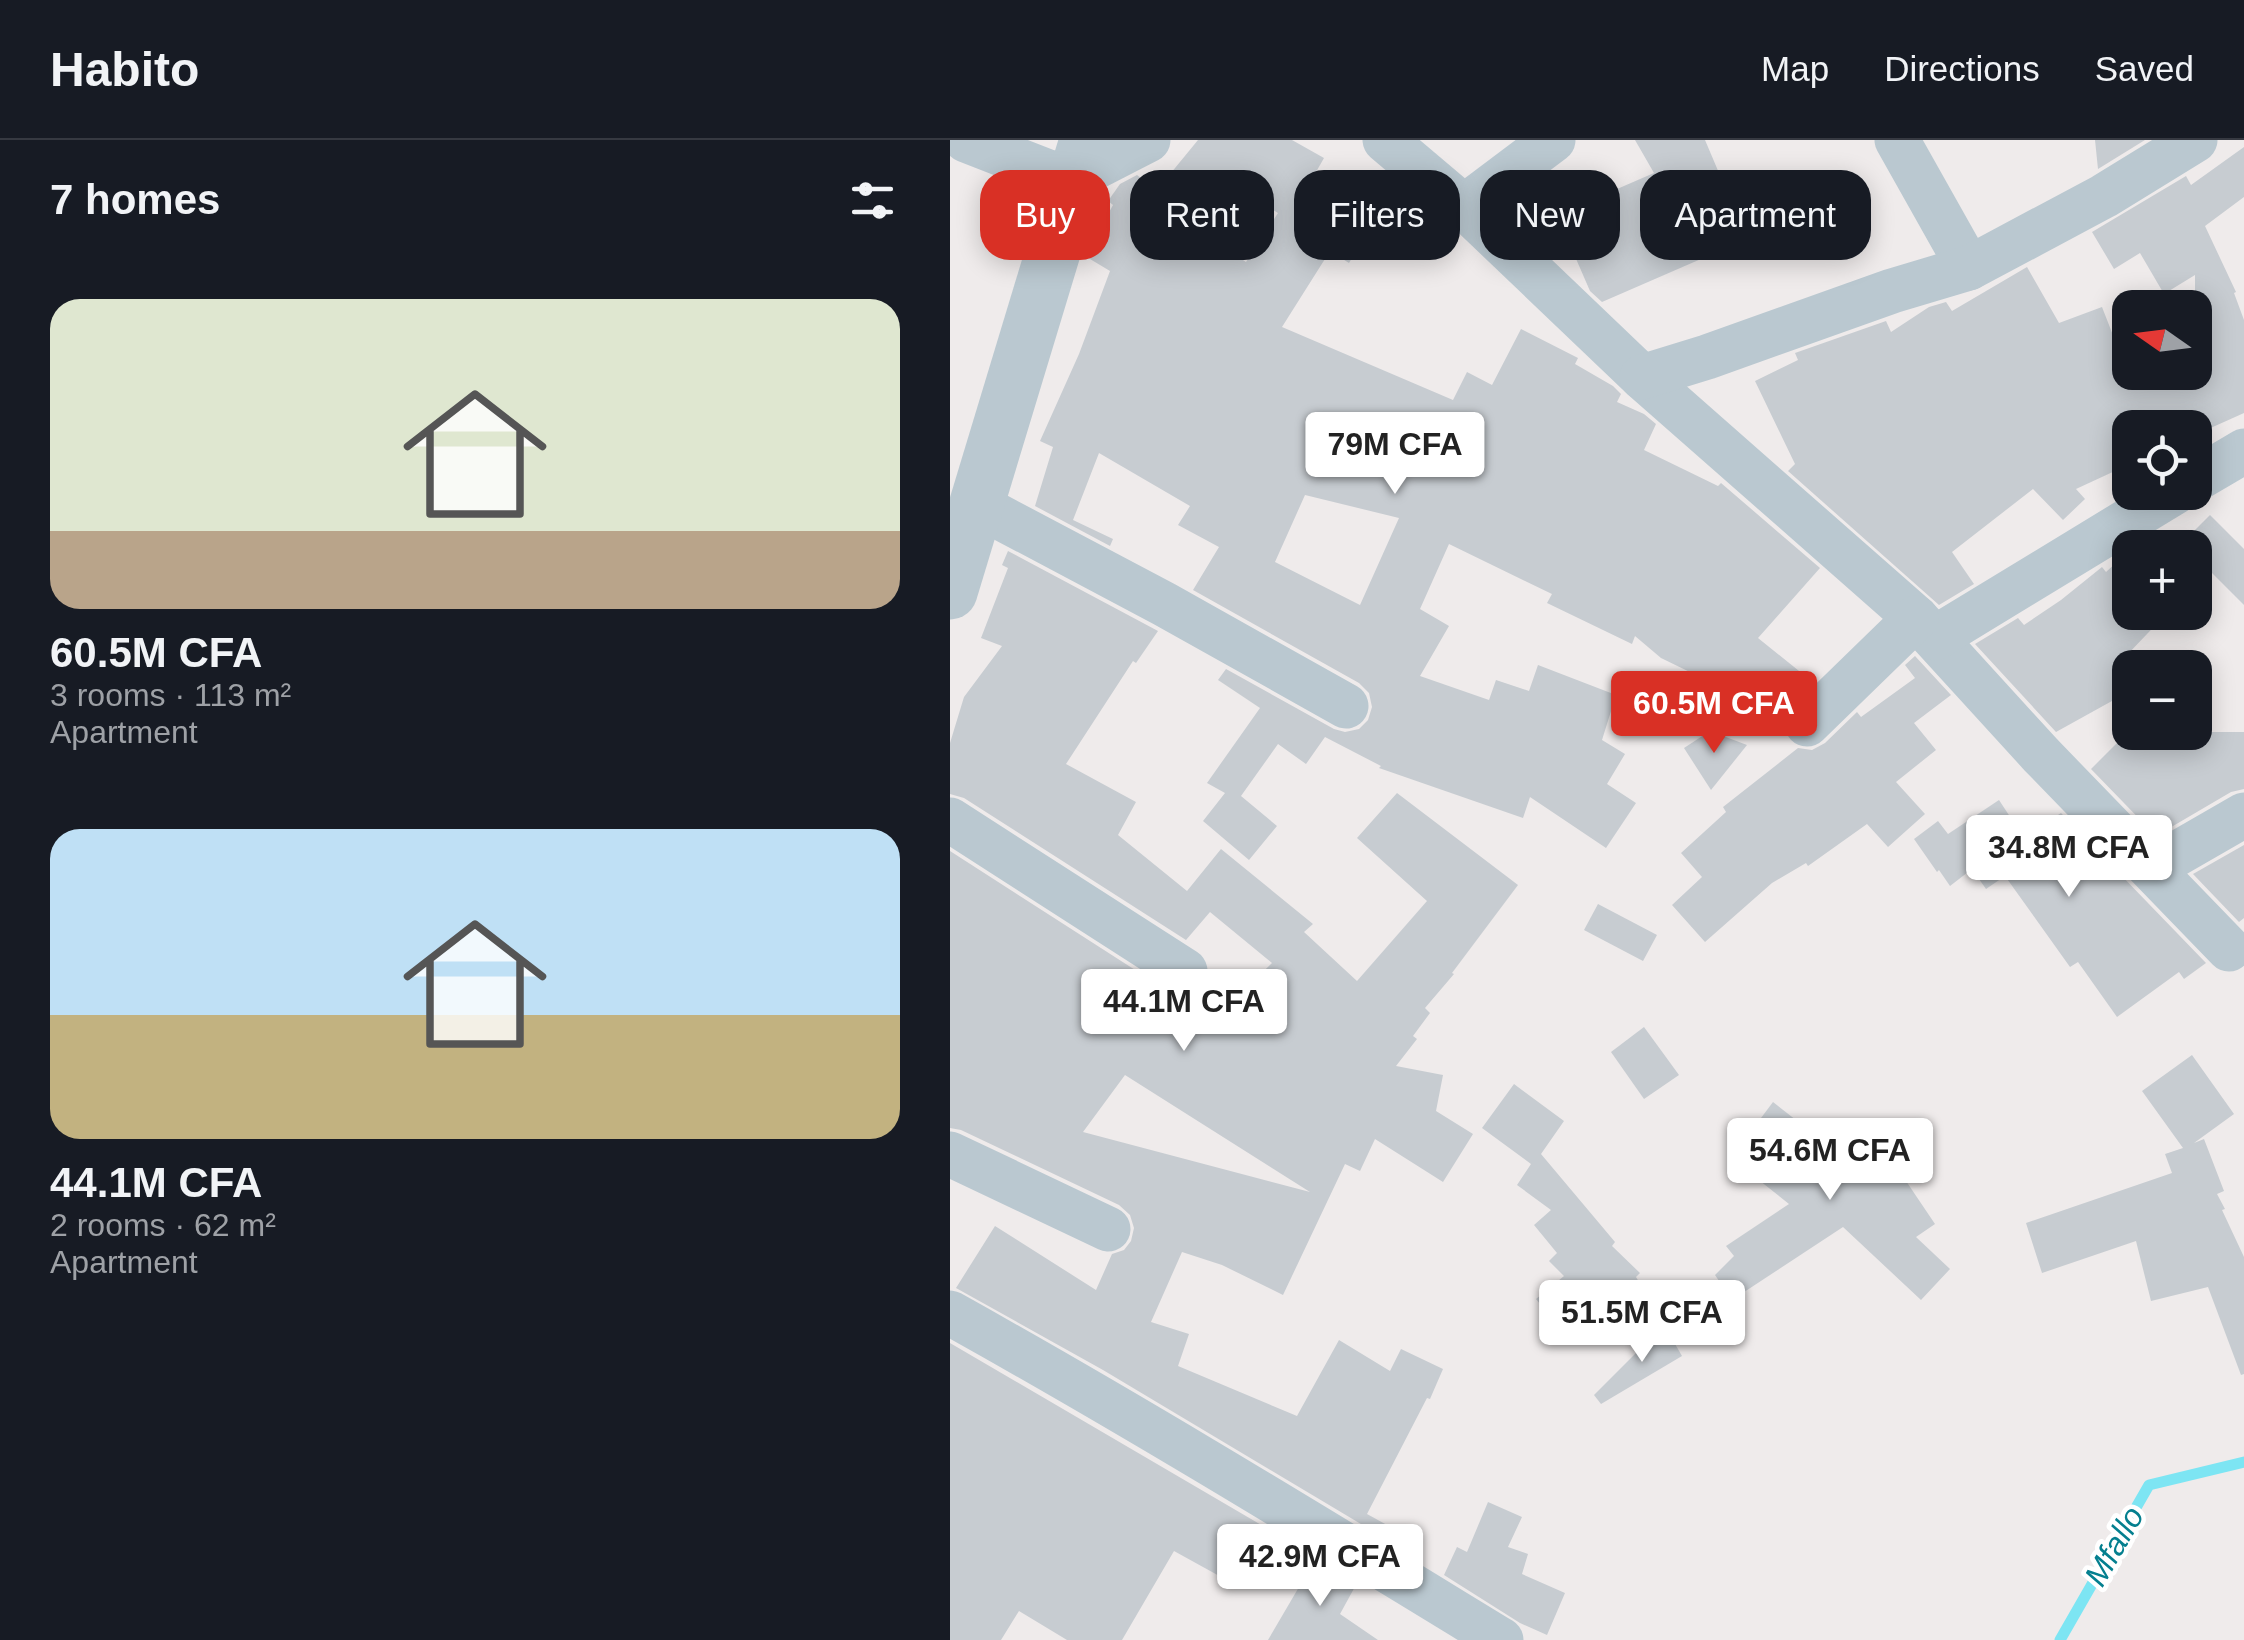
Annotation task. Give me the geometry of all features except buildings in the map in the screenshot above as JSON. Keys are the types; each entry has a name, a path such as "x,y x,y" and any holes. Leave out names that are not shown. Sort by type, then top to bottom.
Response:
{"street":[{"path":"966,140 1067,157 1148,140"},
{"path":"1385,140 1464,207 1642,377 1926,628 2229,949"},
{"path":"1464,207 1552,140"},
{"path":"1897,140 1969,268"},
{"path":"1642,377 1969,268 2104,196 2195,140"},
{"path":"1067,157 958,537 1147,595 1346,706"},
{"path":"2212,470 2244,450"},
{"path":"1806,724 1926,628 2142,510"},
{"path":"2152,868 2244,815"},
{"path":"950,820 1184,971"},
{"path":"950,1154 1108,1229"},
{"path":"950,1313 1238,1480 1501,1640"}],"waterway":[{"name":"Mfallo","path":"2060,1640 2149,1485 2244,1462"}]}
